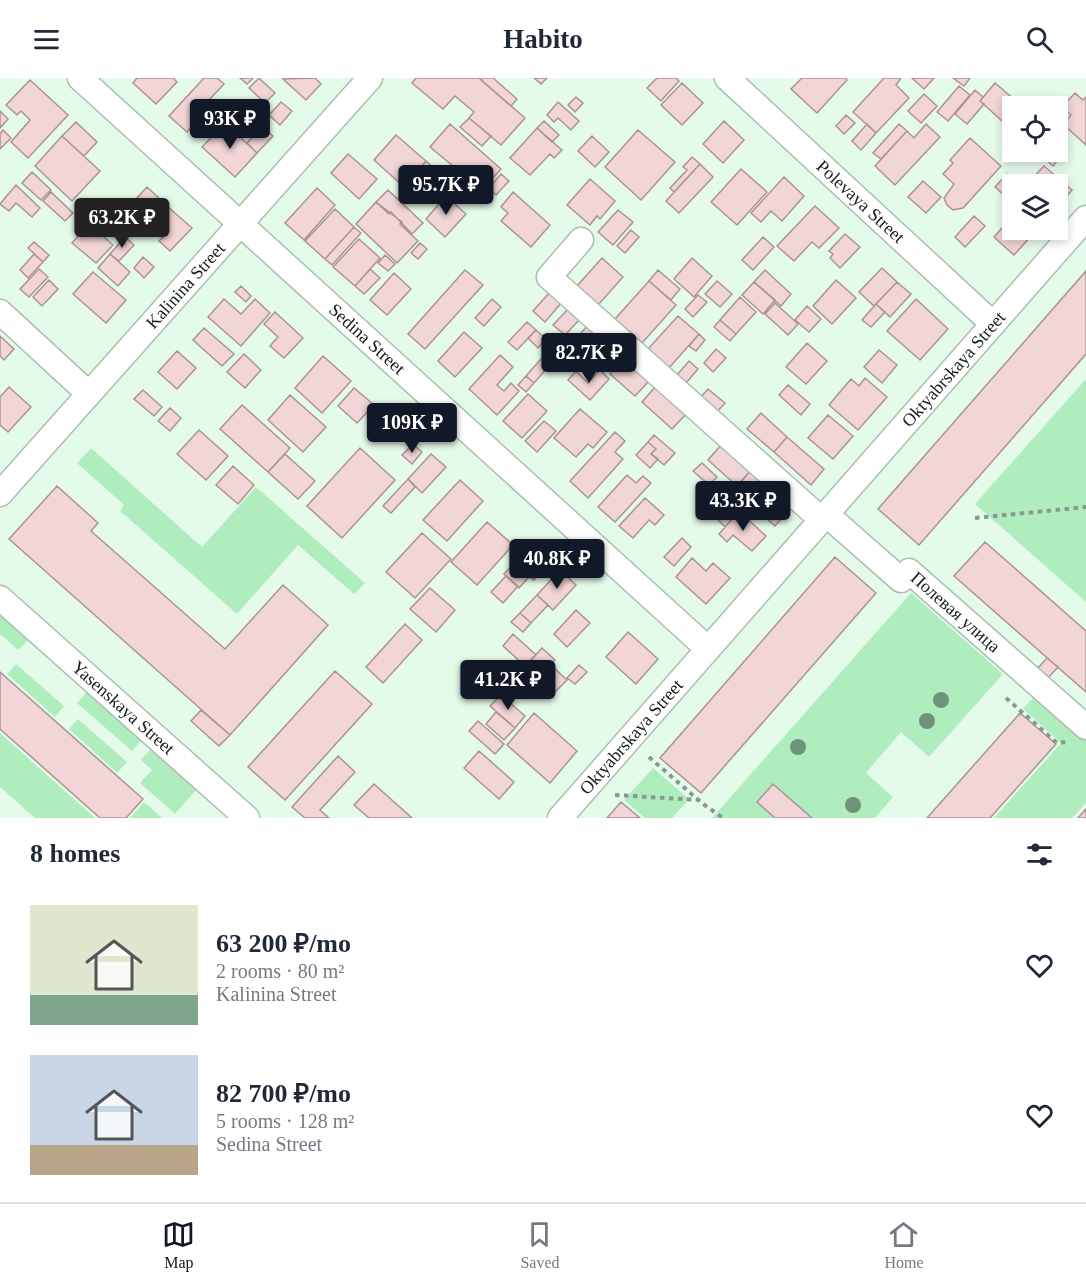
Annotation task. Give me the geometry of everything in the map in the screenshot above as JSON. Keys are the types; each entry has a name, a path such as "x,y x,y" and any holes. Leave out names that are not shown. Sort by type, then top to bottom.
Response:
{"street":[{"name":"Sedina Street","path":"80,78 708,649"},
{"name":"Kalinina Street","path":"0,494 370,78"},
{"name":"Polevaya Street","path":"727,78 993,324"},
{"name":"Oktyabrskaya Street","path":"560,818 1086,218"},
{"path":"581,240 549,277 824,517"},
{"path":"0,312 89,394"},
{"name":"Полевая улица","path":"824,517 901,580 909,571 1086,727"},
{"name":"Yasenskaya Street","path":"0,598 247,818"}],"path":[{"path":"975,518 1086,507"},
{"path":"1006,698 1057,743"},
{"path":"649,757 698,801 723,818"},
{"path":"615,795 698,801"}],"green space":[{"path":"1086,379 1086,602 975,504"},
{"path":"91,448 202,547 256,487 365,583 354,594 298,545 237,614 120,511 124,505 77,463"},
{"path":"911,593 1003,674 929,757 901,732 866,773 893,797 875,818 712,818"},
{"path":"0,615 28,640 18,650 0,634"},
{"path":"16,664 64,706 55,717 7,674"},
{"path":"87,692 141,741 132,751 77,703"},
{"path":"1037,693 1086,737 1086,803 1072,818 994,818 1061,743 1023,709"},
{"path":"78,719 127,762 117,773 69,729"},
{"path":"0,733 95,818 35,818 0,787"},
{"path":"151,749 196,790 175,814 140,783 152,770 141,760"},
{"path":"653,768 689,799 672,818 645,818 624,800"},
{"path":"144,802 162,818 130,818"}],"building":[{"path":"137,78 173,78 177,82 156,104 133,83"},
{"path":"204,78 217,78 224,84 208,101 212,105 187,132 169,116"},
{"path":"240,78 253,78 247,84"},
{"path":"259,78 275,93 265,103 249,88"},
{"path":"315,78 321,84 306,100 283,79"},
{"path":"416,78 479,78 525,118 501,145 469,118 474,112 455,96 443,109 412,83"},
{"path":"493,78 517,99 511,106 481,80"},
{"path":"534,78 547,78 541,84"},
{"path":"657,78 676,78 679,81 661,101 647,88"},
{"path":"802,78 845,78 847,80 817,113 791,89"},
{"path":"884,78 901,78 896,85 909,98 876,133 853,112"},
{"path":"912,78 934,78 924,89"},
{"path":"953,78 970,78 964,86"},
{"path":"30,80 68,115 28,158 11,142 30,120 21,111 17,115 6,105"},
{"path":"682,83 703,103 682,125 661,105"},
{"path":"995,83 1010,96 1002,96 1002,121 980,101"},
{"path":"959,86 970,95 948,121 937,112"},
{"path":"975,90 983,97 980,101 984,104 967,124 955,114"},
{"path":"1075,93 1083,100 1086,97 1086,145 1068,129 1068,118 1071,115 1068,112 1068,101"},
{"path":"924,94 937,106 921,123 908,111"},
{"path":"576,97 583,103 575,112 568,105"},
{"path":"281,102 292,111 280,125 269,115"},
{"path":"558,102 579,121 571,130 558,118 554,122 547,115"},
{"path":"0,111 8,119 0,128"},
{"path":"846,115 855,123 844,134 836,126"},
{"path":"469,118 491,136 482,146 460,127"},
{"path":"544,121 559,135 552,142 537,128"},
{"path":"724,121 744,140 723,163 703,144"},
{"path":"76,122 97,142 84,156 62,136"},
{"path":"225,123 257,153 235,177 202,147"},
{"path":"450,124 501,169 478,195 456,176 460,172 430,147"},
{"path":"867,124 876,133 861,150 852,141"},
{"path":"899,124 907,131 881,159 873,153"},
{"path":"926,124 940,137 895,185 875,166 907,131 914,138"},
{"path":"262,127 273,136 257,153 247,143"},
{"path":"537,128 562,150 554,158 550,154 530,175 510,158"},
{"path":"3,130 11,138 0,149 0,134"},
{"path":"638,130 675,162 641,200 605,167"},
{"path":"396,135 426,161 404,187 374,160"},
{"path":"62,136 100,171 72,201 35,166"},
{"path":"592,136 609,152 595,167 578,151"},
{"path":"970,138 1001,166 963,208 953,210 944,198 954,184 943,174 953,163 950,160"},
{"path":"348,154 377,179 359,199 331,173"},
{"path":"692,157 700,164 674,192 670,188 687,170 683,167"},
{"path":"426,161 448,181 440,189 418,170"},
{"path":"700,164 713,177 679,213 666,201"},
{"path":"1044,166 1053,174 1036,174"},
{"path":"741,169 767,192 737,225 711,202"},
{"path":"32,172 51,190 41,200 22,183"},
{"path":"501,174 509,181 496,195 489,188"},
{"path":"784,177 804,196 782,221 771,211 761,222 751,213"},
{"path":"590,179 615,201 600,219 597,216 590,225 567,205"},
{"path":"1002,179 1002,193 995,187"},
{"path":"923,181 941,197 926,213 908,197"},
{"path":"16,185 40,208 32,217 16,203 9,211 0,204"},
{"path":"147,187 160,199 136,225 123,213"},
{"path":"317,188 335,205 304,240 285,223"},
{"path":"388,190 423,223 412,234 391,212 389,214 376,202"},
{"path":"51,192 73,213 65,221 43,201"},
{"path":"513,192 550,225 531,247 501,221 508,213 501,207"},
{"path":"446,196 466,214 445,237 426,219"},
{"path":"376,202 402,222 400,224 418,241 397,263 356,224"},
{"path":"167,206 192,228 170,251 159,241 164,236 151,224"},
{"path":"815,206 839,228 819,248 812,242 794,261 777,246"},
{"path":"335,209 354,227 325,259 305,241"},
{"path":"618,210 633,222 613,245 598,232"},
{"path":"127,216 136,225 121,242 111,233"},
{"path":"974,216 985,226 965,247 955,237"},
{"path":"89,224 113,245 96,263 72,243"},
{"path":"354,227 361,233 332,265 325,259"},
{"path":"1002,228 1002,240 1027,240 1014,255 994,237"},
{"path":"631,230 639,237 625,253 617,246"},
{"path":"845,234 860,247 840,268 830,258 833,254 829,251"},
{"path":"125,237 134,245 119,261 110,254"},
{"path":"763,237 774,247 753,270 742,260"},
{"path":"359,239 380,258 355,286 333,267"},
{"path":"34,242 49,255 43,262 28,248"},
{"path":"420,243 427,249 418,259 411,253"},
{"path":"34,254 43,262 28,278 20,270"},
{"path":"110,254 130,272 118,286 98,268"},
{"path":"385,255 395,264 388,271 378,263"},
{"path":"143,257 154,267 144,278 134,268"},
{"path":"602,258 623,277 598,305 577,286"},
{"path":"692,258 712,276 694,297 674,279"},
{"path":"882,268 897,282 874,306 859,292"},
{"path":"39,269 48,277 29,297 20,289"},
{"path":"370,269 380,278 364,294 355,286"},
{"path":"465,270 483,285 425,349 408,334"},
{"path":"658,270 680,289 671,300 649,281"},
{"path":"765,270 791,294 781,306 754,282"},
{"path":"1086,271 1086,354 919,545 878,509"},
{"path":"93,272 126,300 106,323 73,294"},
{"path":"394,273 411,289 387,315 370,300"},
{"path":"49,280 58,289 42,306 33,297"},
{"path":"836,280 856,298 832,324 813,306"},
{"path":"649,281 676,305 642,343 615,319"},
{"path":"717,281 732,294 720,307 705,294"},
{"path":"754,282 775,300 763,314 742,295"},
{"path":"897,282 911,294 890,317 876,304"},
{"path":"241,286 251,296 246,302 235,292"},
{"path":"550,292 562,302 545,322 533,311"},
{"path":"698,295 707,302 693,317 685,309"},
{"path":"740,297 756,312 736,334 720,320"},
{"path":"224,299 241,314 255,299 270,313 241,346 208,317"},
{"path":"492,299 501,307 484,326 475,318"},
{"path":"916,299 948,329 920,360 887,331"},
{"path":"775,303 798,324 788,335 765,314"},
{"path":"876,304 885,312 871,327 862,320"},
{"path":"807,306 821,319 809,332 795,320"},
{"path":"569,308 580,319 565,335 553,325"},
{"path":"275,312 303,338 284,358 270,346 278,337 264,324"},
{"path":"678,316 699,334 669,368 648,349"},
{"path":"720,320 736,334 730,341 714,327"},
{"path":"527,322 536,330 517,350 508,342"},
{"path":"588,325 614,348 589,375 564,352"},
{"path":"204,328 234,354 222,366 193,340"},
{"path":"536,330 546,339 538,348 528,338"},
{"path":"464,332 482,348 455,377 438,361"},
{"path":"699,334 705,340 696,351 689,346"},
{"path":"0,336 14,349 4,360 0,356"},
{"path":"807,343 827,361 806,384 786,367"},
{"path":"716,349 726,358 713,372 704,363"},
{"path":"879,350 897,365 882,383 864,367"},
{"path":"177,351 196,368 177,389 158,372"},
{"path":"244,354 261,370 245,388 227,372"},
{"path":"500,355 513,367 497,385 504,391 511,383 519,391 497,415 469,389"},
{"path":"323,356 351,381 322,413 295,388"},
{"path":"624,357 650,380 635,396 610,374"},
{"path":"541,359 549,366 534,383 526,376"},
{"path":"689,361 698,369 686,383 677,375"},
{"path":"600,370 609,379 590,400 568,380 576,371 588,383"},
{"path":"526,376 534,383 526,392 518,385"},
{"path":"865,378 887,397 858,430 829,405 851,379 859,386"},
{"path":"788,385 810,404 801,415 779,395"},
{"path":"656,386 687,413 672,429 642,402"},
{"path":"9,387 31,407 8,432 0,425 0,397"},
{"path":"354,388 374,405 357,423 338,406"},
{"path":"708,389 725,403 716,413 699,399"},
{"path":"143,390 162,407 154,416 134,399"},
{"path":"528,394 547,411 522,438 503,421"},
{"path":"290,395 326,427 303,452 268,420"},
{"path":"242,405 290,448 268,472 220,429"},
{"path":"170,408 181,418 170,431 158,421"},
{"path":"580,409 607,432 593,448 588,444 576,457 554,438"},
{"path":"761,413 787,437 774,452 747,429"},
{"path":"828,415 853,436 833,459 808,438"},
{"path":"544,421 556,431 537,452 525,441"},
{"path":"199,430 228,456 206,480 177,454"},
{"path":"615,432 625,441 615,452 623,459 588,498 570,481"},
{"path":"654,435 675,453 664,465 651,454 656,449 648,442"},
{"path":"787,437 824,469 811,485 774,452"},
{"path":"648,442 656,449 651,454 658,459 650,468 636,455"},
{"path":"413,444 422,452 412,464 402,455"},
{"path":"722,444 751,470 737,486 708,460"},
{"path":"360,448 395,480 342,538 307,506"},
{"path":"285,454 315,481 298,499 268,472"},
{"path":"431,454 446,467 422,493 408,479"},
{"path":"702,463 717,477 709,485 693,471"},
{"path":"233,466 254,485 238,504 216,485"},
{"path":"751,470 792,507 775,526 734,490"},
{"path":"627,475 636,483 643,476 651,483 615,522 598,507"},
{"path":"408,479 415,487 391,513 383,506"},
{"path":"460,480 483,501 447,541 423,520"},
{"path":"57,486 98,523 91,531 225,649 283,585 328,625 230,735 9,539"},
{"path":"645,498 664,515 655,525 649,520 633,538 619,526"},
{"path":"730,503 739,511 725,527 716,518"},
{"path":"739,511 766,536 752,551 733,535 727,542 719,534"},
{"path":"487,522 513,545 477,585 451,562"},
{"path":"422,533 451,559 415,598 386,572"},
{"path":"682,538 691,547 674,566 664,557"},
{"path":"985,542 1086,631 1086,692 954,576"},
{"path":"531,544 551,562 534,580 529,577 519,588 504,574"},
{"path":"835,557 876,593 701,793 660,758"},
{"path":"692,558 706,571 713,563 730,578 706,604 676,577"},
{"path":"560,570 576,585 553,610 537,595"},
{"path":"506,576 518,586 503,603 491,592"},
{"path":"430,588 455,610 436,632 410,609"},
{"path":"537,595 548,605 531,623 520,613"},
{"path":"576,610 590,623 567,647 554,634"},
{"path":"520,613 531,623 523,632 511,622"},
{"path":"405,624 422,640 383,683 366,667"},
{"path":"628,632 658,659 636,684 606,657"},
{"path":"513,634 536,655 525,666 503,646"},
{"path":"542,648 555,660 550,664 567,680 554,693 525,666"},
{"path":"1047,658 1058,667 1048,678 1037,669"},
{"path":"579,665 587,672 575,684 567,678"},
{"path":"335,671 372,704 285,800 248,767"},
{"path":"0,672 143,799 126,818 100,818 0,729"},
{"path":"501,695 525,716 515,728 490,706"},
{"path":"201,710 230,735 219,746 191,721"},
{"path":"496,712 515,728 504,740 486,724"},
{"path":"534,713 577,751 550,783 507,745"},
{"path":"1020,713 1056,744 990,818 927,818"},
{"path":"478,721 504,744 495,754 469,731"},
{"path":"479,751 514,782 499,799 464,768"},
{"path":"338,756 355,772 320,810 329,818 305,818 292,807"},
{"path":"374,784 412,818 369,818 354,805"},
{"path":"773,784 812,818 775,818 757,802"},
{"path":"621,802 640,818 607,818"},
{"path":"1086,809 1086,818 1078,818"}]}
